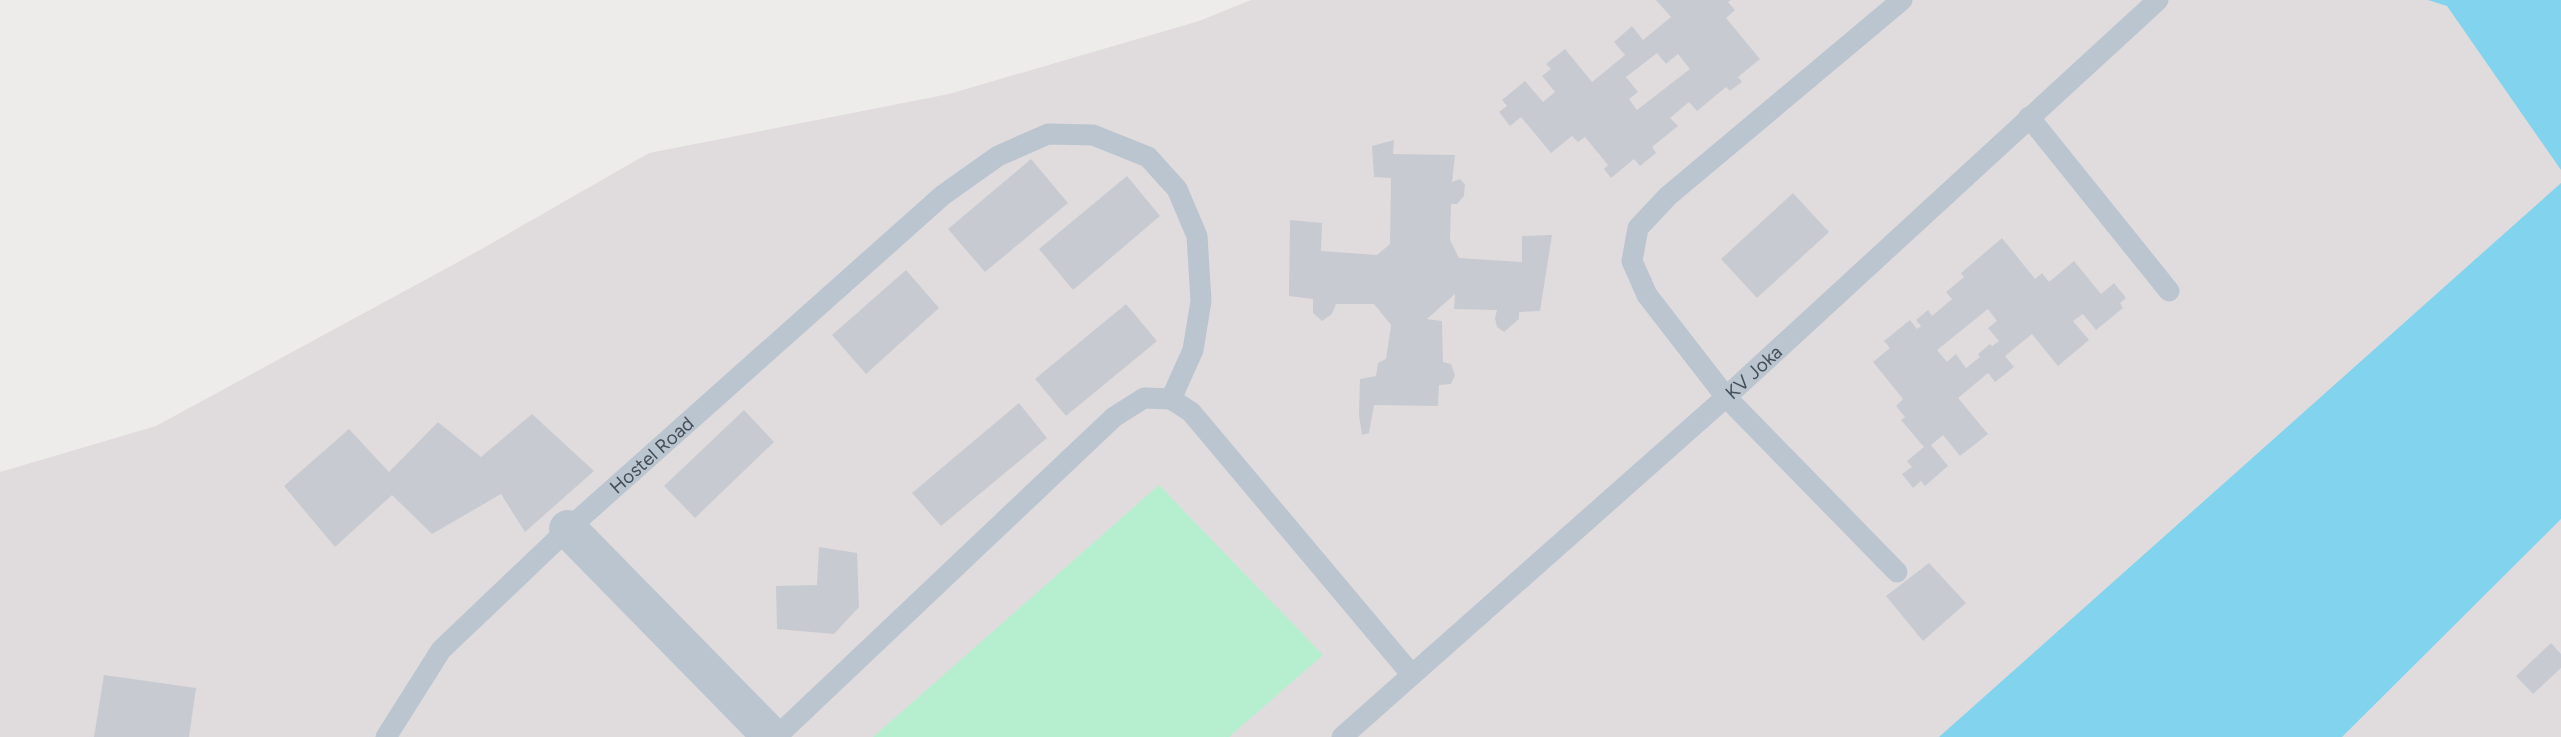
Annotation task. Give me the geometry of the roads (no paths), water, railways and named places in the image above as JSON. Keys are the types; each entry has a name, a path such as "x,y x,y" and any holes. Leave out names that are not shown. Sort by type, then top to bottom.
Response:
{"street":[{"path":"568,529 774,737"}],"lane":[{"path":"1897,572 1726,397 1647,295 1632,261 1639,228 1668,196 1902,0"},
{"name":"KV Joka","path":"1342,737 1726,397 2158,0"},
{"path":"2029,117 2169,291"},
{"name":"Hostel Road","path":"386,737 441,650 568,529 943,195 998,156 1048,134 1093,135 1148,157 1177,190 1197,236 1201,301 1193,350 1171,399"},
{"path":"774,737 1114,416 1144,398 1171,399 1191,412 1412,675"}],"water":[{"path":"2428,0 2561,0 2561,170 2447,6"},
{"path":"2561,183 2561,519 2342,737 1939,737"}]}
